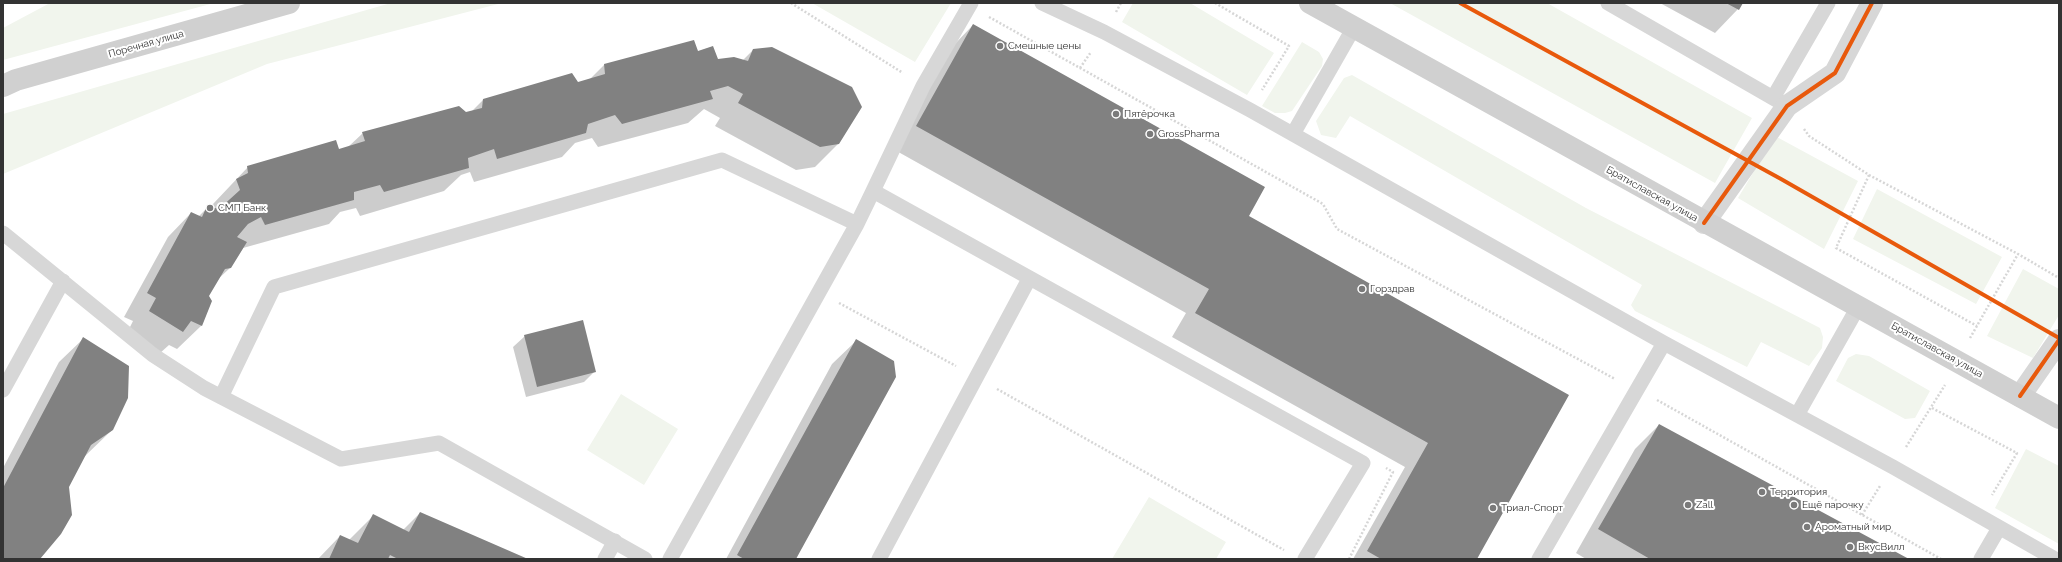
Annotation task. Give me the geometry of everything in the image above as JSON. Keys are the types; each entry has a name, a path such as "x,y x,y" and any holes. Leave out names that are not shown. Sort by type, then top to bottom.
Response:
{"main road":[{"name":"Поречная улица","path":"3,86 16,80 289,3"},
{"name":"Братиславская улица","path":"1310,3 1353,29 2059,418"}],"street":[{"path":"1704,223 1780,102 1835,73 1872,3"},
{"path":"2020,396 2059,340"}],"lane":[{"path":"1042,3 1104,32 1250,110 1664,343 1892,467 2055,559"},
{"path":"1608,3 1780,102 1828,3"},
{"path":"670,559 857,224 923,86 970,5"},
{"path":"1293,134 1353,29"},
{"path":"221,397 274,287 722,160 857,224"},
{"path":"873,191 1363,463 1305,559"},
{"path":"3,233 153,355 221,397 341,459 439,443 645,559"},
{"path":"878,559 1029,278"},
{"path":"3,390 63,281"},
{"path":"1797,415 1858,307"},
{"path":"1539,559 1664,343"},
{"path":"1981,559 1999,528"},
{"path":"605,559 615,541"}],"path":[{"path":"791,3 923,86"},
{"path":"1215,3 1289,46 1250,110"},
{"path":"970,5 1323,204 1337,228 1619,381 1637,389 1941,559"},
{"path":"1780,102 1809,136 1869,175 2018,254 2059,278"},
{"path":"1869,175 1836,248 1977,326"},
{"path":"1843,214 1856,222"},
{"path":"819,292 976,377 1287,552"},
{"path":"1985,296 1998,303"},
{"path":"1932,408 2017,453 1980,517"}],"shaded area":[{"path":"50,3 214,3 3,60 3,28"},
{"path":"391,3 502,3 267,64 3,174 3,114"},
{"path":"812,3 951,3 915,62"},
{"path":"1133,3 1190,3 1274,53 1247,95 1122,22"},
{"path":"1390,3 1547,3 1752,118 1715,183"},
{"path":"1302,42 1319,52 1323,59 1322,66 1292,111 1275,113 1262,106"},
{"path":"1352,75 1586,208 1820,328 1823,337 1822,348 1809,366 1761,342 1747,367 1635,311 1631,305 1642,285 1350,116 1336,138 1321,135 1316,121 1344,78"},
{"path":"1775,136 1858,181 1824,249 1738,198"},
{"path":"1877,189 2002,257 1976,304 1853,239"},
{"path":"2023,269 2059,289 2059,315 2033,358 1987,336"},
{"path":"1856,354 1869,356 1930,391 1915,418 1905,419 1836,381 1848,358"},
{"path":"621,394 678,429 644,485 587,450"},
{"path":"2026,449 2059,466 2059,544 1995,508"},
{"path":"1149,497 1226,542 1216,559 1112,559"}],"building":[{"path":"1726,3 1743,3 1739,10"},
{"path":"973,24 1265,187 1249,216 1569,395 1477,559 1381,559 1367,551 1428,443 1195,313 1209,289 916,126"},
{"path":"694,40 698,51 713,46 718,59 734,57 748,61 753,49 772,47 852,87 862,107 839,144 820,147 738,103 743,94 728,86 710,91 713,99 622,124 615,115 588,124 586,133 497,159 494,149 468,158 469,168 384,192 380,185 354,192 354,200 265,225 261,217 248,224 237,237 247,242 231,268 225,269 209,296 212,301 202,326 191,321 183,332 149,311 156,298 147,293 191,212 202,217 207,206 219,209 240,190 236,179 248,173 247,166 336,140 339,149 365,141 362,132 459,106 466,112 482,108 483,99 572,73 578,82 605,74 604,64"},
{"path":"583,320 596,372 537,387 524,335"},
{"path":"83,337 129,366 128,398 113,430 91,445 69,487 72,515 61,534 40,559 3,559 3,488"},
{"path":"856,339 894,361 896,377 796,559 744,559 737,555"},
{"path":"1659,424 1909,559 1650,559 1598,529"},
{"path":"420,512 528,559 398,559 390,555 388,559 329,559 340,535 358,543 373,514 409,532"}],"cycle path":[{"path":"1460,3 1781,179 2059,338"},
{"path":"1704,223 1787,106 1835,73 1872,3"},
{"path":"2020,396 2059,340"}],"place":[{"name":"Смешные цены","path":"1000,46"},
{"name":"Пятёрочка","path":"1116,114"},
{"name":"GrossPharma","path":"1150,134"},
{"name":"СМП Банк","path":"210,208"},
{"name":"Горздрав","path":"1362,289"},
{"name":"Территория","path":"1762,492"},
{"name":"Zall","path":"1688,505"},
{"name":"Ещё парочку","path":"1794,505"},
{"name":"Триал-Спорт","path":"1493,508"},
{"name":"Ароматный мир","path":"1807,527"},
{"name":"ВкусВилл","path":"1850,547"}]}
